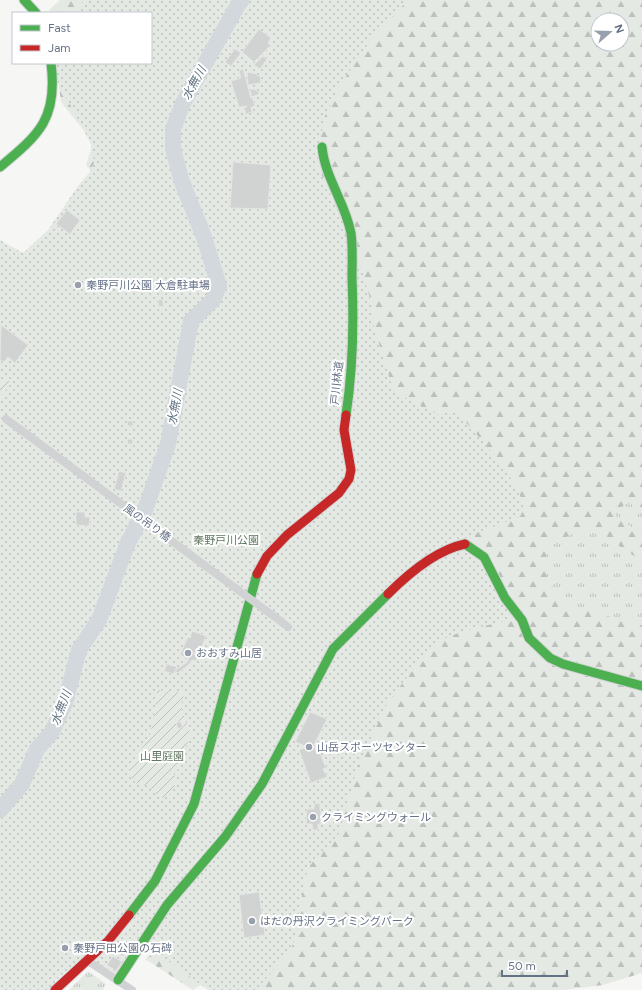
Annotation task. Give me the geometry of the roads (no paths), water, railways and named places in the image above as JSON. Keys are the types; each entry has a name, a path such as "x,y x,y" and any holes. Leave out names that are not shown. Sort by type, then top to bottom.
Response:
{"street":[{"path":"24,0 35,12"},
{"path":"0,167 30,141 44,124 52,105 53,90 51,64"},
{"name":"戸川林道","path":"55,990 108,941 155,881 194,804 258,570 267,556 287,535 339,493 349,479 351,470 344,430 349,396 354,333 351,234 344,207 329,177 323,159 322,147"},
{"name":"風の吊り橋","path":"6,419 286,625"},
{"path":"118,980 167,905 225,837 262,784 321,669 333,649 398,585 423,564 449,550 466,544 484,558 506,598 522,620 529,638 550,658 563,664 642,686"},
{"path":"88,961 132,990"}],"waterway":[{"name":"水無川","path":"0,810 22,784 37,749 52,732 65,703 79,650 99,620 127,545 145,510 168,444 191,321 213,300 219,286 204,237 182,182 173,149 173,129 183,103 242,0"}],"place":[{"name":"秦野戸川公園 大倉駐車場","path":"78,285"},
{"name":"おおすみ山居","path":"188,653"},
{"name":"山岳スポーツセンター","path":"309,747"},
{"name":"クライミングウォール","path":"313,817"},
{"name":"はだの丹沢クライミングパーク","path":"252,921"},
{"name":"秦野戸田公園の石碑","path":"65,948"}],"park label":[{"name":"秦野戸川公園","path":"226,540"},
{"name":"山里庭園","path":"162,756"}]}
